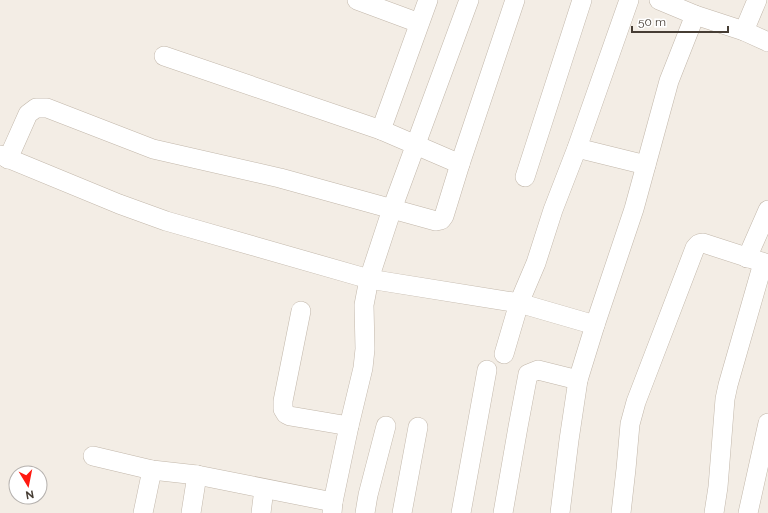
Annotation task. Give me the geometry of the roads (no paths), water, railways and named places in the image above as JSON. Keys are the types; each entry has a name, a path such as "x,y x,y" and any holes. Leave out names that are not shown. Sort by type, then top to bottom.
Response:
{"street":[{"path":"357,0 419,22"},
{"path":"381,130 428,0"},
{"path":"93,456 152,470 197,475 264,489 332,508 364,362 364,305 369,279 392,209 469,0"},
{"path":"515,0 444,216 441,220 436,221 280,178 153,149 47,108 36,108 28,114 4,157 119,204 166,221 369,279 519,303 595,325"},
{"path":"525,177 582,0"},
{"path":"504,354 519,303 536,262 553,210 577,148 629,0"},
{"path":"659,0 695,15 744,31 768,42"},
{"path":"744,31 757,0"},
{"path":"560,513 578,380 634,209 669,81 695,15"},
{"path":"164,56 381,130 460,164"},
{"path":"577,148 646,165"},
{"path":"714,513 718,487 725,399 759,262 768,210"},
{"path":"621,513 630,424 636,402 695,248 700,243 703,243 759,262"},
{"path":"301,311 283,401 283,409 286,414 290,416 349,426"},
{"path":"461,513 487,370"},
{"path":"503,513 528,374 538,370 578,380"},
{"path":"748,513 768,423"},
{"path":"365,513 368,495 386,426"},
{"path":"402,513 418,428"},
{"path":"143,513 152,470"},
{"path":"191,513 197,475"},
{"path":"261,513 264,489"}]}
